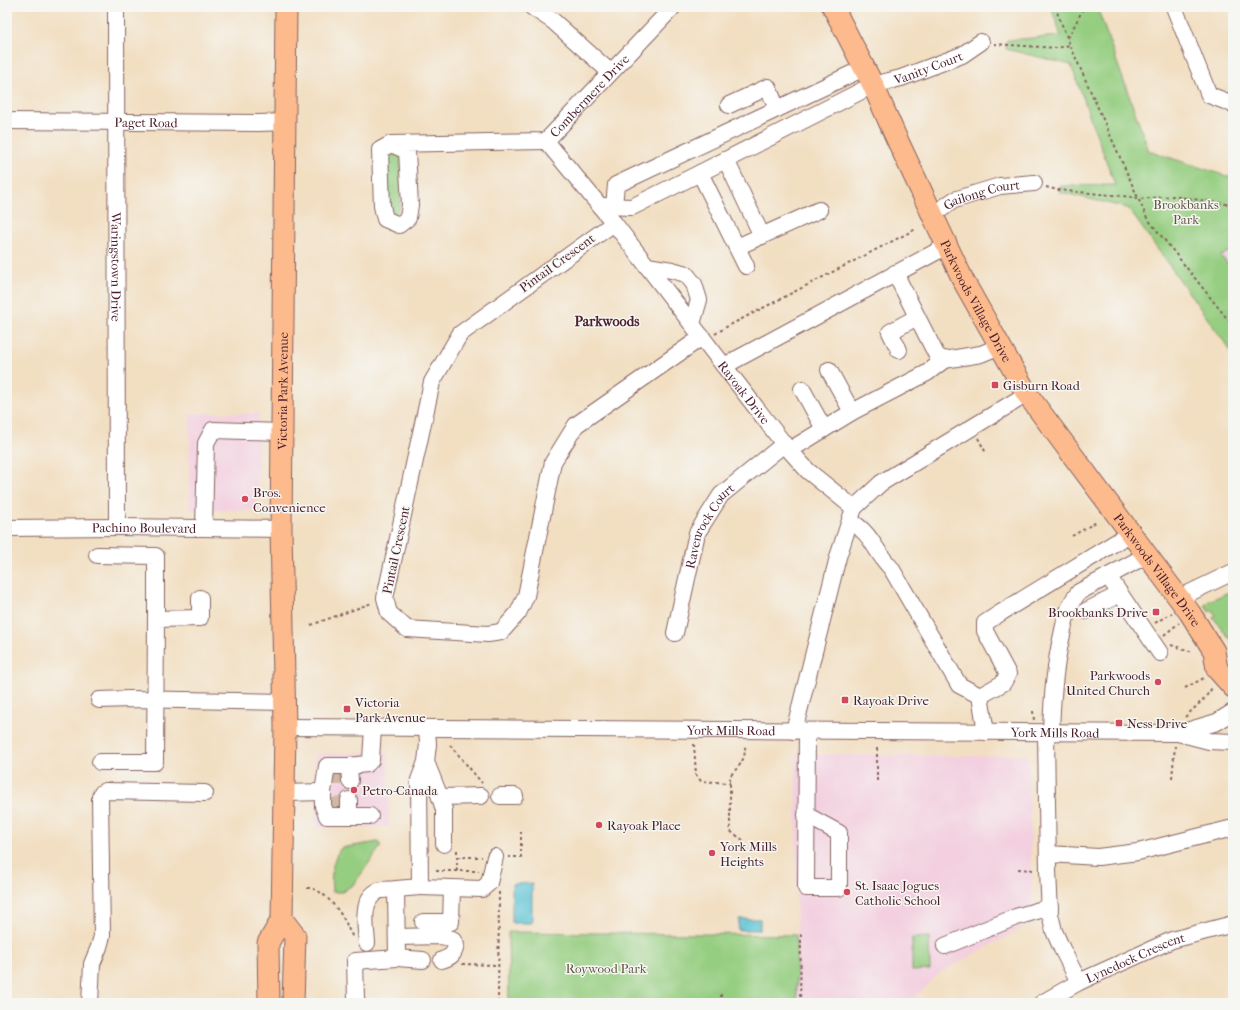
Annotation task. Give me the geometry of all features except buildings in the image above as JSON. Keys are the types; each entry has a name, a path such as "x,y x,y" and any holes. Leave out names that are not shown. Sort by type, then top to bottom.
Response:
{"main road":[{"name":"Victoria Park Avenue","path":"282,920 285,727 281,530 286,7"},
{"name":"Parkwoods Village Drive","path":"833,7 869,76 964,282 1027,394 1224,655 1217,669 1223,686"},
{"path":"269,1003 268,943 282,920 295,936 294,1003"}],"street":[{"name":"Waringstown Drive","path":"116,7 116,527"},
{"path":"532,7 553,21 610,72"},
{"name":"Combermere Drive","path":"391,144 546,141 673,7"},
{"path":"1174,7 1209,95 1233,104"},
{"name":"Vanity Court","path":"869,76 901,78 962,55 981,42"},
{"path":"869,76 726,160 632,207 607,206 616,185 777,109 869,76"},
{"path":"729,105 768,87 777,109"},
{"name":"Paget Road","path":"7,121 286,122"},
{"name":"Rayoak Drive","path":"546,141 607,206 614,223 787,447 808,471 852,515 869,536 886,563 891,568 960,685 980,696"},
{"path":"726,160 762,236"},
{"path":"700,173 746,266"},
{"name":"Gailong Court","path":"933,215 954,200 1000,186 1034,183"},
{"path":"737,247 819,210"},
{"name":"Pintail Crescent","path":"614,223 460,334 432,382 385,598 389,613 407,629 488,634 501,632 518,613 526,596 553,462 576,425 699,334"},
{"path":"724,366 947,246"},
{"path":"647,266 686,274 694,284 699,300 699,334"},
{"path":"895,273 937,356 944,360 981,354 1000,346"},
{"path":"899,350 890,332 917,317"},
{"name":"Ravenrock Court","path":"675,633 697,533 721,495 787,447 824,429 852,412 927,373 944,360"},
{"path":"829,370 852,412"},
{"path":"802,389 824,429"},
{"path":"806,815 801,731 838,557 852,515 881,483 1027,394"},
{"path":"204,528 206,443 213,430 282,432"},
{"name":"Pachino Boulevard","path":"7,528 116,527 281,530"},
{"path":"986,732 980,696 1003,683 1008,674 985,631 985,624 1131,533"},
{"path":"1079,982 1054,931 1050,907 1044,729 1052,700 1057,656 1067,612 1073,599 1079,592 1147,554"},
{"path":"97,555 156,556 155,762 100,762"},
{"path":"1185,605 1233,572"},
{"path":"1108,576 1120,594 1162,648"},
{"path":"1086,611 1120,594"},
{"path":"156,619 200,618 200,598"},
{"path":"100,700 284,702"},
{"name":"York Mills Road","path":"1177,737 1217,722 1233,712"},
{"name":"York Mills Road","path":"285,727 878,732 986,732 1044,729 1233,742"},
{"path":"339,791 372,760 373,728"},
{"path":"420,887 419,780 426,762 428,744 427,728"},
{"path":"426,762 444,810 444,844"},
{"path":"284,793 339,791 370,816"},
{"path":"440,797 483,791"},
{"path":"90,1003 92,964 102,936 100,797 102,792 205,794"},
{"path":"1048,862 1138,852 1233,828"},
{"path":"360,940 366,906 370,897 379,891 420,887 482,889 489,883 495,857"},
{"path":"423,922 452,922 452,888"},
{"path":"396,889 397,958"},
{"path":"945,946 1016,917 1050,907"},
{"name":"Lynedock Crescent","path":"1042,1003 1079,982 1172,940 1233,924"},
{"path":"397,937 442,936 452,939 456,945 455,952 451,957 442,960"},
{"path":"357,1003 356,961 397,958 422,960"}],"path":[{"path":"1055,7 1070,45 1150,223 1233,326"},
{"path":"1068,39 1084,7"},
{"path":"981,42 1057,48 1070,45"},
{"path":"1034,183 1057,190 1133,197 1138,199 1167,195 1233,205"},
{"path":"699,334 728,326 916,229"},
{"path":"1072,536 1098,521"},
{"path":"311,625 385,598"},
{"path":"1154,624 1185,605"},
{"path":"1162,636 1185,605"},
{"path":"1162,648 1193,652"},
{"path":"1185,688 1207,676"},
{"path":"1189,713 1204,699 1223,686"},
{"path":"1033,711 1044,729"},
{"path":"877,781 878,732"},
{"path":"1172,778 1177,737"},
{"path":"694,744 696,775 702,782 730,783"},
{"path":"743,840 730,831 730,776 742,762 745,753 745,744"},
{"path":"450,745 483,791"},
{"path":"1018,869 1048,862"},
{"path":"436,871 481,871 481,876"},
{"path":"307,888 315,889 331,901 360,940"},
{"path":"498,1003 499,891"},
{"path":"800,1003 801,933"},
{"path":"460,964 498,965"},
{"path":"721,1003 722,992"}],"shaded area":[{"path":"1233,249 1233,270 1221,256"},
{"path":"190,413 259,413 257,510 189,510"},
{"path":"388,753 389,827 316,827 315,754"},
{"path":"796,754 948,756 1028,755 1033,922 941,972 908,1003 797,1003"}],"green space":[{"name":"Brookbanks Park","path":"1051,7 1097,7 1149,151 1233,178 1233,249 1221,256 1233,270 1233,354 1128,208 1060,192 1060,186 1115,185 1071,65 1006,49 1007,40 1061,36"},
{"path":"391,151 401,155 400,208 395,214 389,214 386,155"},
{"path":"1233,590 1233,642 1213,617 1216,615 1212,610 1209,612 1205,605 1209,601"},
{"path":"378,842 381,846 354,884 342,892 332,892 333,863 341,848"},
{"name":"Roywood Park","path":"508,932 796,935 797,1003 509,1003"},
{"path":"929,937 930,970 912,971 912,938"}],"water":[{"path":"532,883 532,923 512,923 512,884"},
{"path":"739,919 760,919 760,930 738,930"}],"tunnel":[{"path":"330,777 341,777"},
{"path":"331,806 341,805"}],"place":[{"name":"Gisburn Road","path":"995,385"},
{"name":"Bros. Convenience","path":"245,499"},
{"name":"Brookbanks Drive","path":"1156,612"},
{"name":"Parkwoods United Church","path":"1158,682"},
{"name":"Rayoak Drive","path":"845,700"},
{"name":"Victoria Park Avenue","path":"347,709"},
{"name":"Ness Drive","path":"1119,723"},
{"name":"Petro-Canada","path":"354,790"},
{"name":"Rayoak Place","path":"599,825"},
{"name":"York Mills Heights","path":"712,853"},
{"name":"St. Isaac Jogues Catholic School","path":"847,892"}],"district":[{"name":"Parkwoods","path":"607,321"}]}
